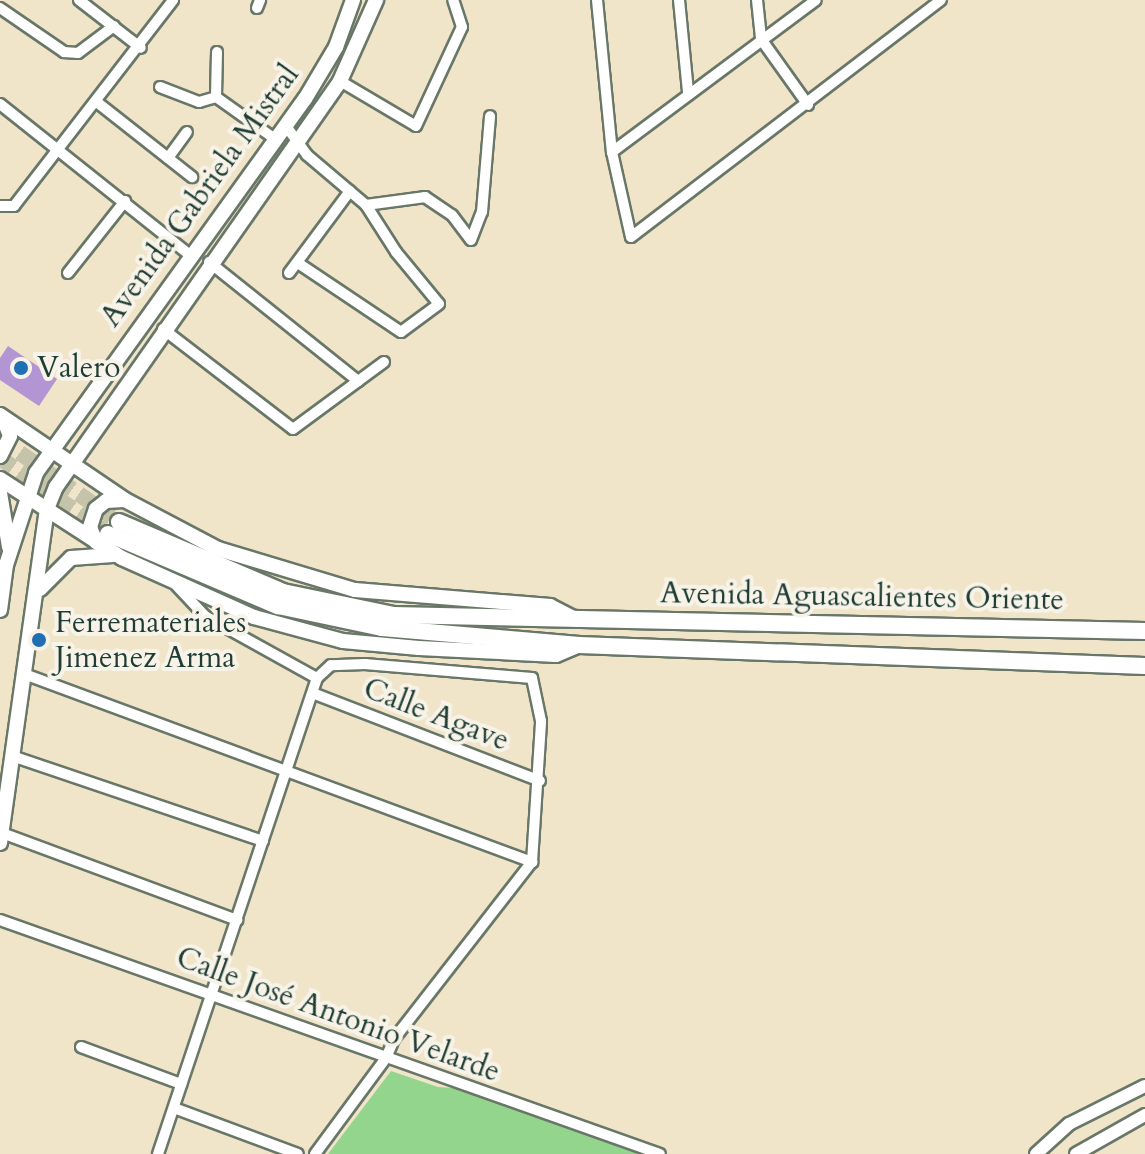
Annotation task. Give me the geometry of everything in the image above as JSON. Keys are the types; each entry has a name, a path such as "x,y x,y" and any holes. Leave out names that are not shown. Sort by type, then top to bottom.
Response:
{"main road":[{"name":"Avenida Gabriela Mistral","path":"10,552 26,496 51,450 286,126 336,47 353,0"},
{"name":"Avenida Gabriela Mistral","path":"47,509 72,464 163,329 340,81 376,0"},
{"name":"Avenida Aguascalientes Oriente","path":"0,415 125,500 218,549 300,576 392,595 550,606 577,620"},
{"path":"0,415 10,436 0,456"},
{"name":"Avenida Aguascalientes Oriente","path":"0,479 47,509 220,586 328,619 579,645 1145,666"},
{"path":"0,493 10,552 0,610"},
{"path":"108,534 90,527 96,509 106,501 125,500"},
{"path":"1,838 27,675 47,509"},
{"name":"Avenida Aguascalientes Oriente","path":"108,534 122,558 176,585 254,617 343,641 556,655 579,645"},
{"name":"Avenida Aguascalientes Oriente","path":"108,534 335,605 454,619 1145,631"},
{"path":"36,600 49,575 71,558 91,553 122,558"}],"street":[{"path":"79,0 141,48"},
{"path":"0,206 14,206 141,48 173,0"},
{"path":"340,81 416,126 462,27 453,0"},
{"path":"597,0 612,152 631,237 941,1"},
{"path":"679,0 688,92"},
{"path":"757,0 761,39 808,105"},
{"path":"612,152 688,92 816,0"},
{"path":"0,8 64,52 78,53 114,26"},
{"path":"216,97 217,52"},
{"path":"160,87 199,102 216,97"},
{"path":"216,97 275,139"},
{"path":"98,103 192,177"},
{"path":"0,104 60,148 190,255"},
{"path":"366,205 425,197 452,215 471,240 482,212 490,116"},
{"path":"286,126 296,143 366,205 396,252 439,304 401,332 298,263"},
{"path":"168,158 187,132"},
{"path":"289,273 350,191"},
{"path":"68,273 125,201"},
{"path":"209,262 358,381"},
{"path":"163,329 293,429 384,362"},
{"path":"176,585 205,616 317,678"},
{"path":"158,1154 315,694 317,678 331,665 365,664 532,678 541,721 540,781 532,862 394,1039 386,1058 315,1154"},
{"path":"27,675 288,769 532,862"},
{"name":"Calle Agave","path":"315,694 540,781"},
{"path":"12,756 263,841"},
{"path":"1,838 237,920"},
{"name":"Calle José Antonio Velarde","path":"0,920 660,1154"},
{"path":"81,1047 181,1084"},
{"path":"1036,1154 1069,1124 1145,1086"},
{"path":"174,1108 298,1154"},
{"path":"1076,1154 1145,1115"}],"green space":[{"path":"391,1071 438,1087 454,1088 643,1154 328,1154"}],"building":[{"name":"Valero","path":"8,346 57,379 39,406 0,380 0,358"}],"tunnel":[{"path":"0,439 119,522"},
{"path":"0,458 108,534"}],"place":[{"name":"Valero","path":"21,368"},
{"name":"Ferremateriales Jimenez Arma","path":"39,640"}]}
